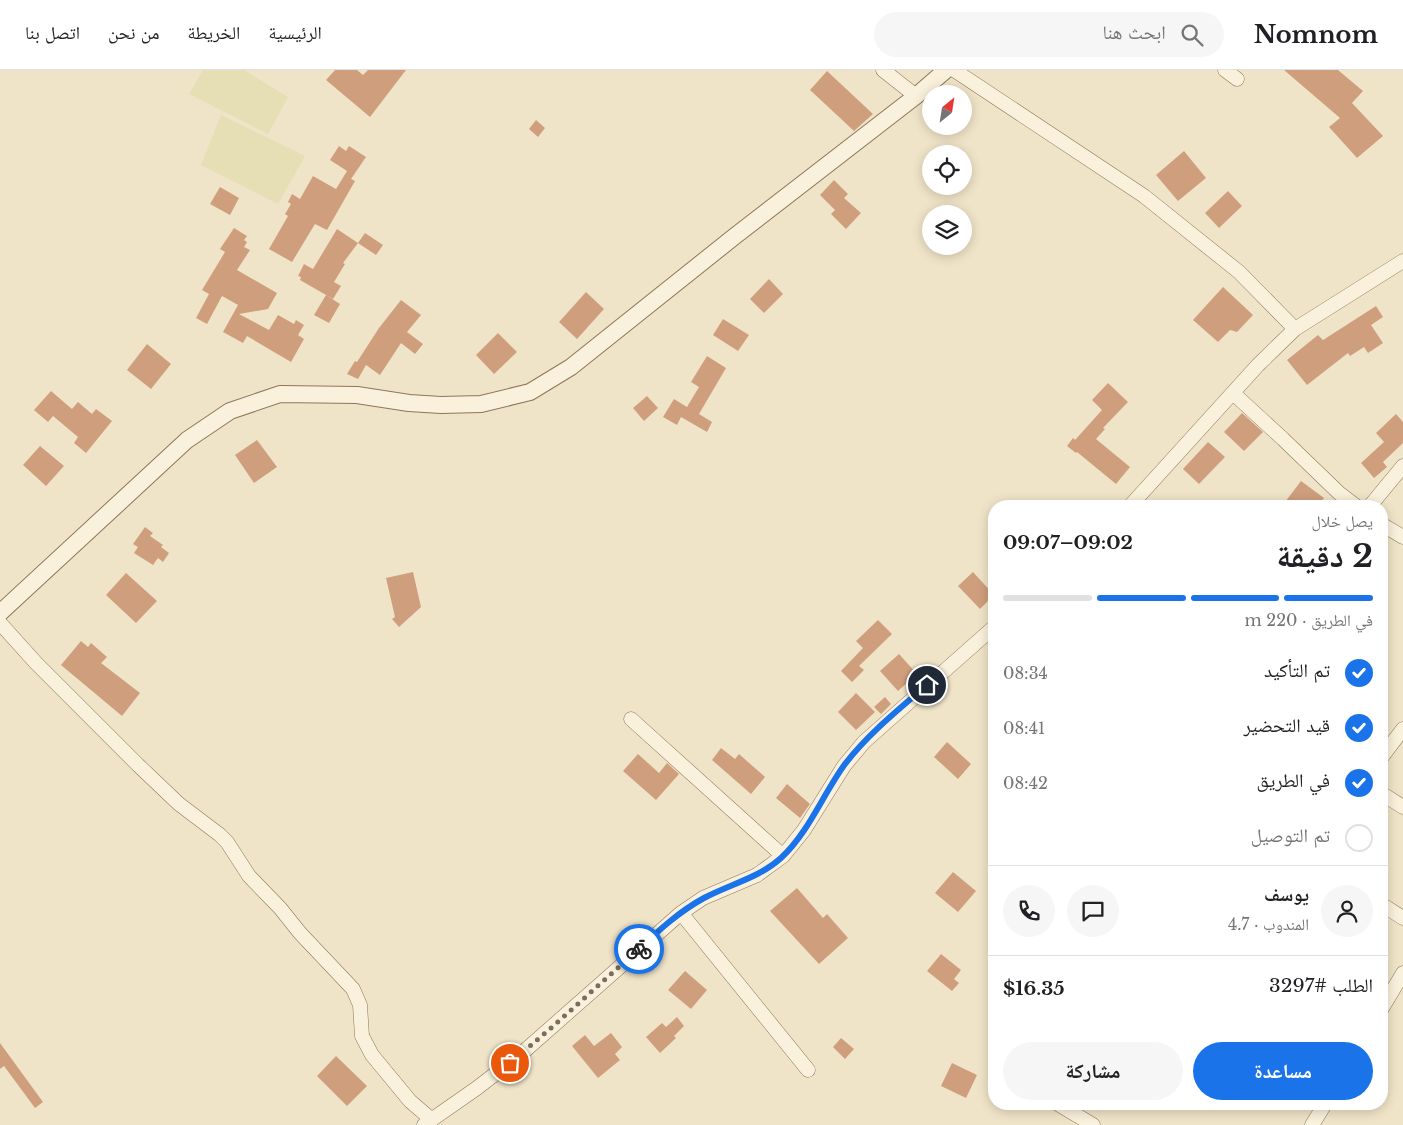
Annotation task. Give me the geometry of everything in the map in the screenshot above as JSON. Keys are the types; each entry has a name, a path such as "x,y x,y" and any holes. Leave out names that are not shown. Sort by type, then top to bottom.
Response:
{"street":[{"path":"883,70 916,96"},
{"path":"0,613 187,440 230,411 280,394 357,395 410,403 441,405 481,404 530,392 571,367 735,236 916,96 946,70"},
{"path":"954,70 1144,196 1239,272 1296,329"},
{"path":"1225,70 1238,79"},
{"path":"1135,500 1233,393 1296,329 1403,261"},
{"path":"1233,393 1348,500"},
{"path":"1375,500 1403,466"},
{"path":"1388,528 1403,537"},
{"path":"0,623 73,700 178,804 227,842 249,876 353,989 360,1005 362,1036 372,1055 428,1122 521,1054 680,913 703,898 758,875 783,856 804,830 844,766 864,742 988,632"},
{"path":"632,719 783,856"},
{"path":"1388,749 1403,729"},
{"path":"1388,797 1403,807"},
{"path":"1388,908 1403,918"},
{"path":"680,913 808,1070"},
{"path":"1388,998 1403,973"},
{"path":"1068,1110 1093,1125"},
{"path":"1312,1125 1321,1110"}],"shaded area":[{"path":"203,70 244,70 288,97 268,134 189,94"},
{"path":"221,115 305,156 278,204 201,165"}],"building":[{"path":"335,70 357,70 363,75 368,70 406,70 370,117 326,80"},
{"path":"1284,70 1338,70 1363,91 1352,103 1383,136 1357,158 1329,127 1340,118"},
{"path":"827,71 873,114 854,131 810,90"},
{"path":"536,120 545,128 538,137 529,129"},
{"path":"339,146 346,151 349,146 366,157 351,179 355,181 327,230 315,224 292,262 269,249 288,216 285,214 291,204 288,202 292,194 300,199 313,176 336,189 347,171 330,160"},
{"path":"1184,151 1206,178 1178,201 1156,175"},
{"path":"834,180 848,194 844,198 861,213 846,229 831,214 835,210 820,195"},
{"path":"220,187 239,198 230,215 210,204"},
{"path":"1228,191 1242,206 1219,228 1205,213"},
{"path":"234,228 247,236 244,240 247,242 244,247 250,250 237,270 277,293 268,309 239,314 269,330 278,315 294,324 296,320 304,325 298,335 304,339 291,362 247,336 243,343 223,332 238,305 222,296 207,324 196,318 209,294 202,290 225,252 220,249"},
{"path":"337,229 358,243 343,263 345,264 334,282 341,286 333,299 300,280 301,277 298,276 304,264 313,269"},
{"path":"365,233 383,245 376,255 358,243"},
{"path":"769,279 783,294 764,313 750,299"},
{"path":"1223,287 1253,315 1237,332 1230,330 1218,342 1193,320"},
{"path":"586,292 604,309 577,339 559,322"},
{"path":"326,295 340,304 329,323 314,315"},
{"path":"401,300 421,315 407,332 423,344 415,354 401,343 380,375 366,365 358,379 347,374 379,328"},
{"path":"1376,306 1383,317 1371,325 1383,343 1368,353 1364,347 1350,356 1348,353 1307,385 1287,360 1318,335 1323,340"},
{"path":"723,319 749,335 738,351 713,335"},
{"path":"498,333 517,352 494,374 476,355"},
{"path":"147,344 171,364 151,389 127,370"},
{"path":"707,356 726,368 699,414 712,422 707,432 681,417 677,425 663,417 674,399 687,407 699,387 691,382"},
{"path":"1108,383 1128,402 1103,428 1105,429 1096,439 1130,467 1116,484 1067,446 1073,438 1075,440 1102,410 1092,400"},
{"path":"51,391 72,409 78,402 92,414 96,409 112,421 86,453 74,443 78,437 53,416 48,422 34,410"},
{"path":"647,396 658,408 644,421 633,408"},
{"path":"1242,413 1263,432 1244,451 1224,432"},
{"path":"1396,414 1403,422 1403,443 1383,462 1387,467 1374,478 1361,463 1384,442 1376,433"},
{"path":"257,440 277,467 254,483 235,455"},
{"path":"1208,442 1225,457 1199,484 1183,469"},
{"path":"40,446 64,466 46,486 23,465"},
{"path":"1301,481 1324,498 1322,500 1287,500"},
{"path":"145,527 153,533 150,536 163,545 161,547 169,553 163,562 158,558 153,565 134,553 138,547 133,544"},
{"path":"413,572 421,607 399,627 392,619 395,617 386,578"},
{"path":"973,572 988,588 988,601 980,609 958,586"},
{"path":"126,573 157,601 136,623 106,595"},
{"path":"878,620 892,634 859,666 864,670 852,682 841,671 863,648 856,641"},
{"path":"81,641 88,647 91,643 107,657 101,663 140,693 122,716 61,665"},
{"path":"899,654 917,674 898,691 880,671"},
{"path":"856,693 875,712 856,730 838,712"},
{"path":"885,697 891,704 881,714 874,707"},
{"path":"947,742 971,764 958,779 934,757"},
{"path":"721,748 735,759 739,754 765,777 751,794 712,760"},
{"path":"638,754 659,773 667,763 679,774 656,800 623,771"},
{"path":"787,784 810,804 800,818 776,798"},
{"path":"953,872 976,891 958,912 935,893"},
{"path":"797,888 823,918 827,914 848,938 819,964 770,911"},
{"path":"941,954 961,970 954,979 959,983 952,991 927,971"},
{"path":"685,971 707,990 691,1009 668,990"},
{"path":"677,1017 684,1026 674,1036 676,1038 660,1053 646,1037 662,1023 666,1027"},
{"path":"611,1033 622,1047 615,1054 620,1060 598,1078 572,1046 585,1035 594,1046"},
{"path":"841,1038 854,1049 845,1059 833,1047"},
{"path":"0,1043 43,1102 35,1108 4,1066 0,1069"},
{"path":"336,1056 367,1086 347,1106 317,1076"},
{"path":"952,1063 977,1075 966,1098 941,1086"}],"way so far":[{"path":"510,1063 639,949"}],"route":[{"path":"639,949 672,919 692,905 703,898 758,875 783,856 804,830 854,753 875,731 927,685"}]}
